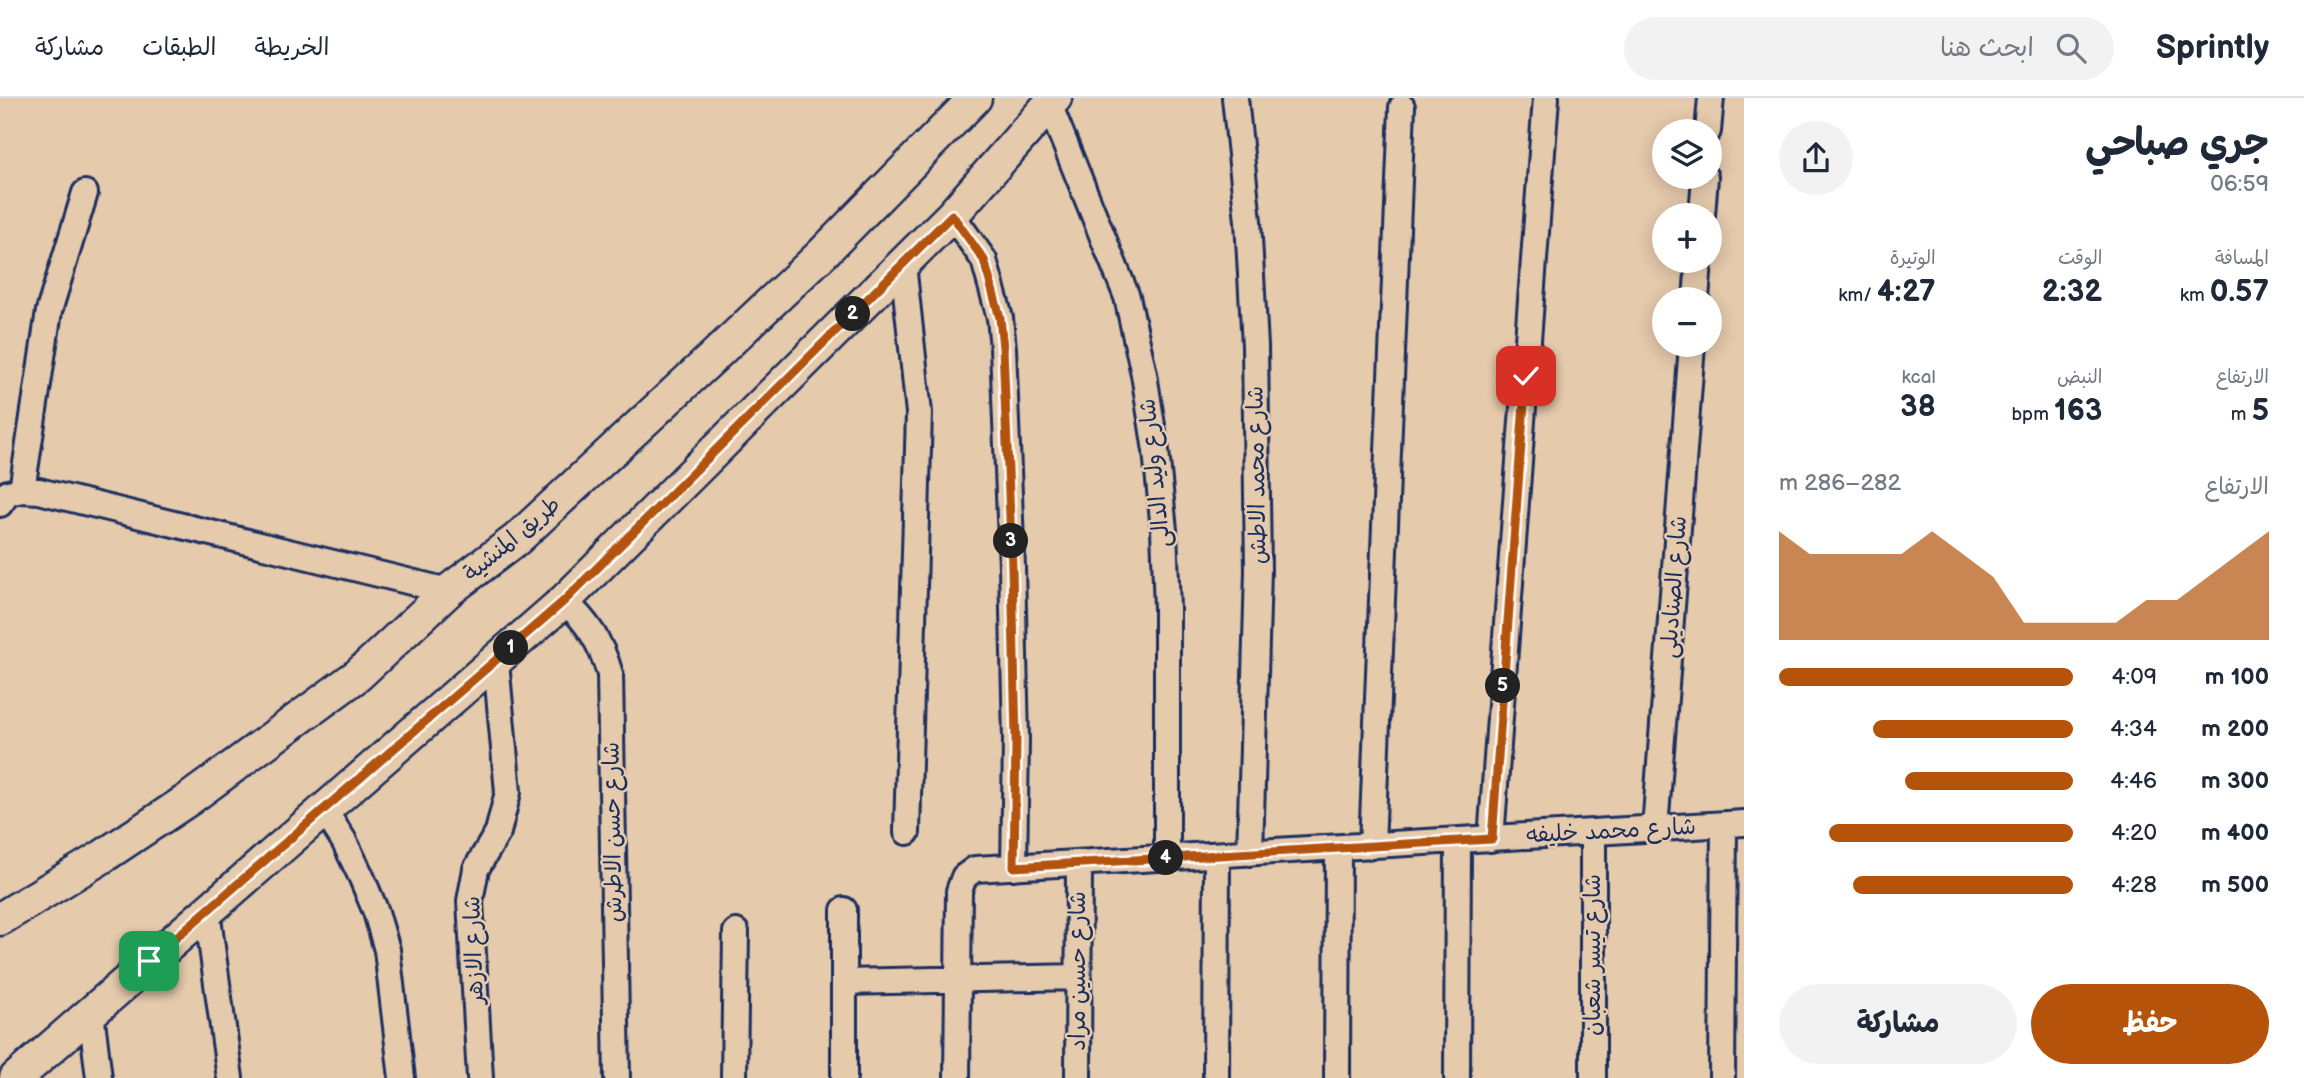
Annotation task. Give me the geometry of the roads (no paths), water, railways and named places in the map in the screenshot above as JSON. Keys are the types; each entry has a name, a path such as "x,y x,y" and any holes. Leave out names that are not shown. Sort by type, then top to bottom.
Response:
{"street":[{"name":"طريق المنشية","path":"0,919 102,858 274,739 358,675 449,591 517,539 712,359 821,255 975,98"},
{"name":"شارع محمد الاطش","path":"1235,98 1248,221 1255,346 1258,570 1250,853"},
{"path":"1492,839 1546,98"},
{"path":"1709,119 1711,98"},
{"path":"16,1078 564,601 952,215 1052,101"},
{"name":"شارع وليد الدالى","path":"1052,101 1127,297 1152,425 1164,530 1167,609 1167,858"},
{"path":"1372,846 1402,107"},
{"path":"22,490 49,311 85,193"},
{"path":"952,215 984,260 1000,318 1003,348 1015,687 1014,867"},
{"path":"903,264 919,413 907,832"},
{"name":"شارع الصناديلى","path":"1656,829 1691,357"},
{"path":"0,505 8,493 39,491 449,591"},
{"name":"شارع حسن الاطرش","path":"564,601 594,633 610,674 617,1078"},
{"name":"شارع الازهر","path":"481,1078 471,909 472,885 483,854 498,832 508,792 496,662"},
{"path":"323,808 344,841 376,912 387,950 402,1078"},
{"path":"1722,1078 1734,985 1734,824"},
{"name":"شارع محمد خليفه","path":"958,979 959,891 964,877 975,869 1734,824"},
{"name":"شارع تيسر شعبان","path":"1593,833 1593,1078"},
{"path":"1457,1078 1458,841"},
{"path":"1337,1078 1338,848"},
{"path":"1216,1078 1217,855"},
{"name":"شارع حسين مراد","path":"1077,1078 1079,863"},
{"path":"844,910 844,1078"},
{"path":"207,911 230,1078"},
{"path":"734,1078 736,932"},
{"path":"844,982 1078,976"},
{"path":"957,1078 958,979"},
{"path":"92,1012 99,1078"}]}
